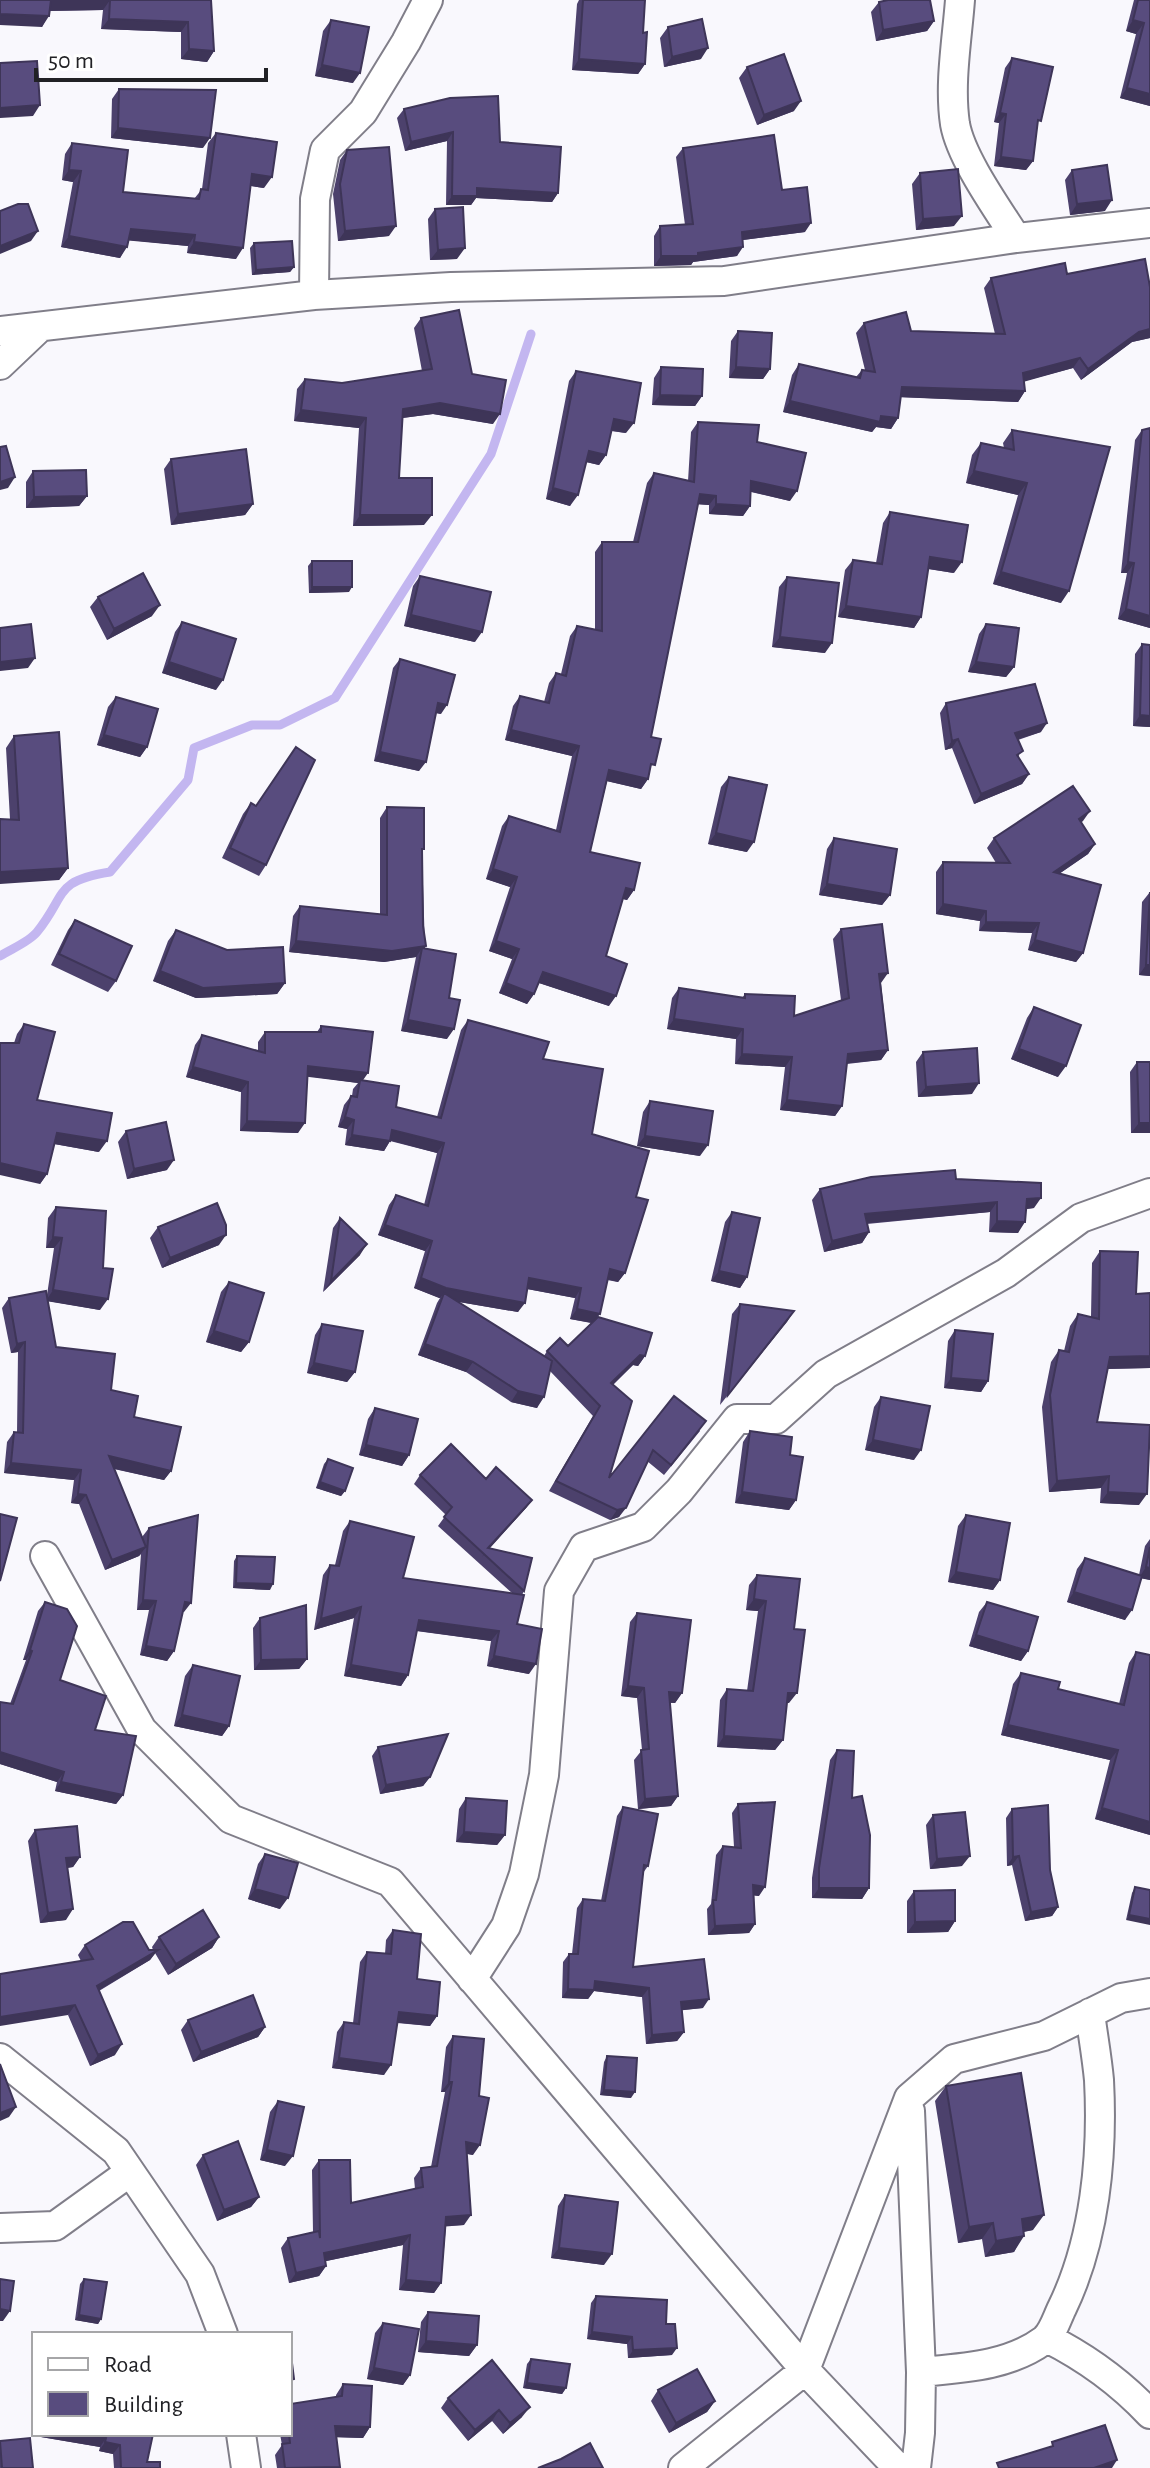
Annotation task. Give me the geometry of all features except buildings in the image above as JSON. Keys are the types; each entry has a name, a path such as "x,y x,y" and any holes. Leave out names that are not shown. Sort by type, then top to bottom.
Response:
{"street":[{"path":"314,295 315,199 325,150 363,112 428,0"},
{"path":"960,0 953,91 956,126 978,177 1016,238"},
{"path":"0,331 314,295 451,287 724,281 1016,238 1150,223"},
{"path":"0,365 39,328"},
{"path":"472,1979 506,1926 524,1874 544,1775 559,1591 584,1547 643,1527 679,1491 737,1419 776,1419 826,1374 1006,1273 1081,1218 1150,1193"},
{"path":"45,1556 142,1730 231,1819 390,1882 805,2370 898,2468"},
{"path":"683,2468 805,2370 909,2098 954,2059 1044,2036 1121,1998 1150,1993"},
{"path":"921,2372 977,2366 1013,2357 1047,2338 1075,2281 1089,2229 1097,2158 1099,2080 1090,2013"},
{"path":"0,2058 116,2151 200,2274 222,2332"},
{"path":"909,2098 921,2372 916,2468"},
{"path":"0,2228 55,2226 130,2172"},
{"path":"1047,2338 1084,2356 1125,2387 1150,2414"},
{"path":"241,2436 246,2468"}],"waterway":[{"path":"0,956 34,936 70,885 110,872 188,780 194,748 252,725 280,725 335,698 491,454 531,334"}]}
